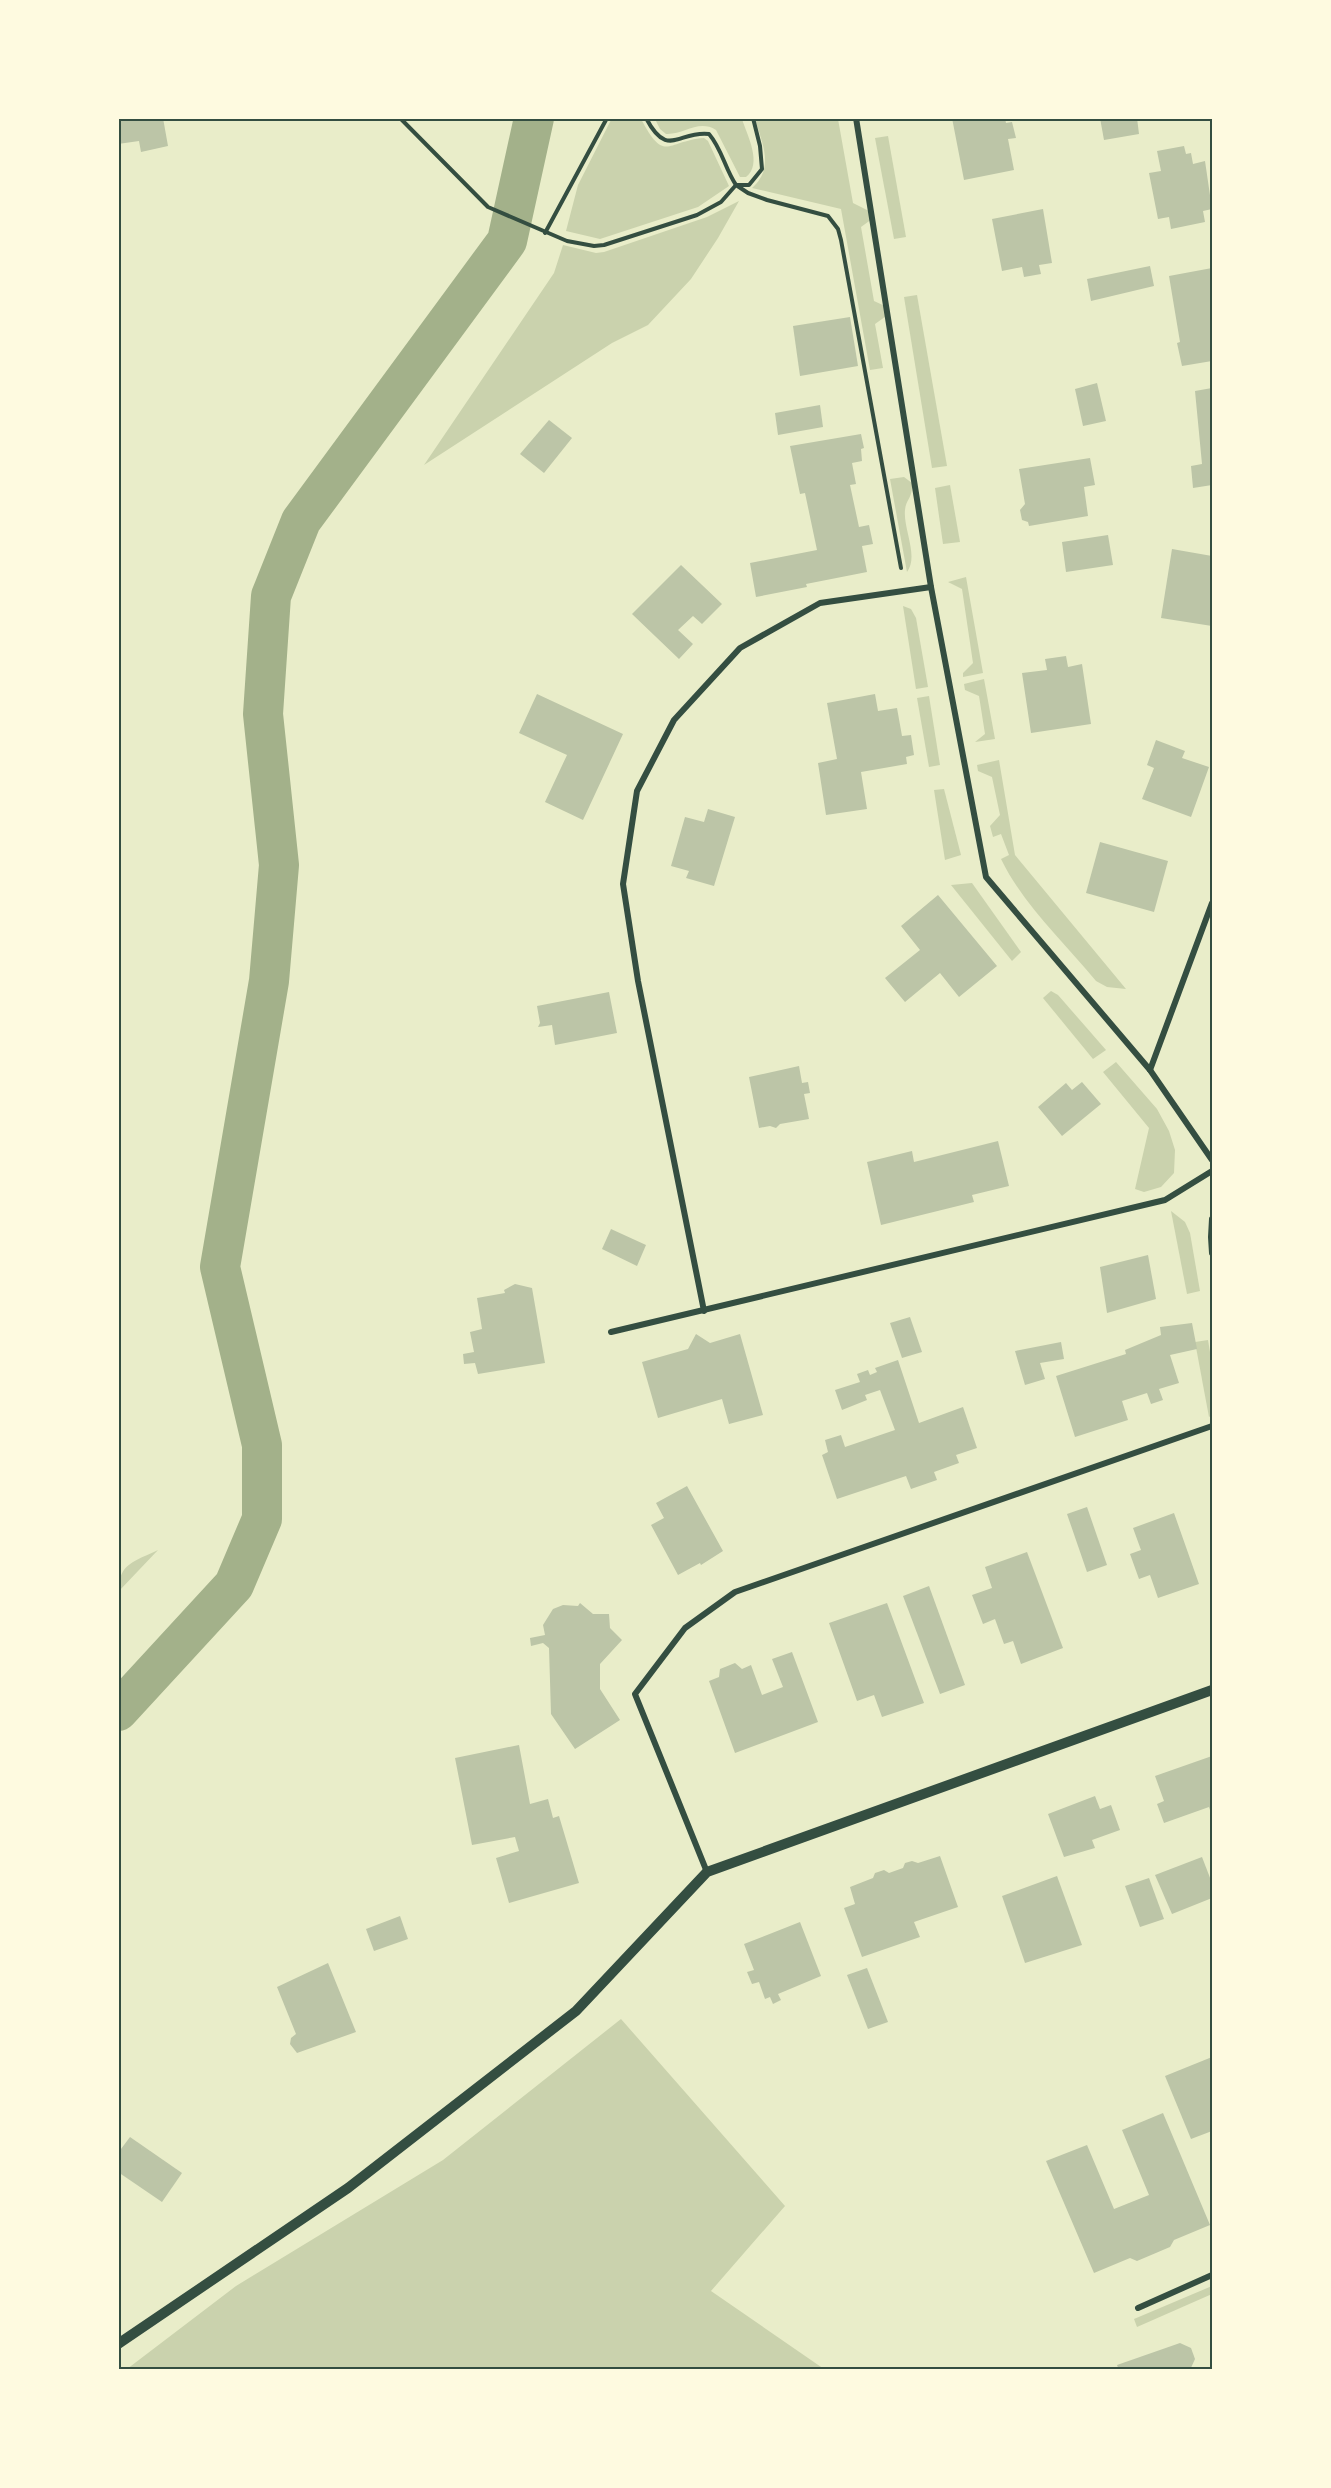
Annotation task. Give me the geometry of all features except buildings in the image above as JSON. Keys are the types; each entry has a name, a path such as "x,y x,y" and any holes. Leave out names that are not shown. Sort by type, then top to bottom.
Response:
{"street":[{"path":"855,118 931,587 986,877 1150,1070 1212,1160"},
{"path":"704,1311 638,981 623,884 638,791 674,720 740,648 820,603 931,587"},
{"path":"1150,1070 1212,903"},
{"path":"611,1332 1165,1200 1212,1171"},
{"path":"1212,1219 1212,1253"},
{"path":"707,1872 635,1694 685,1628 735,1592 1212,1426"},
{"path":"118,2344 348,2188 576,2011 707,1872 1212,1690"},
{"path":"1138,2308 1212,2275"}],"path":[{"path":"400,118 488,207 545,233 567,241 594,246 604,245 697,215 721,202 736,185 749,185 762,169 760,146 753,118"},
{"path":"545,233 607,118"},
{"path":"646,118 655,135 667,141 689,138 699,133 709,134 715,142 728,174 736,185 748,193 767,200 828,216 838,229 905,590"}],"green space":[{"path":"612,118 641,119 649,133 661,146 704,138 708,141 729,186 698,207 600,239 566,231 578,185"},
{"path":"655,119 742,119 754,157 751,171 746,177 740,177 716,130 703,126 666,134 660,129"},
{"path":"755,119 838,119 853,203 871,212 872,219 861,227 874,301 887,307 889,314 875,324 883,368 870,370 841,209 752,188 759,180 765,164 763,146"},
{"path":"888,136 906,237 894,239 875,138"},
{"path":"739,201 691,279 648,325 612,343 424,465 554,273 563,245 596,253 604,252 707,217"},
{"path":"917,295 947,466 932,468 904,297"},
{"path":"904,477 912,483 905,510 911,550 910,566 907,572 890,479"},
{"path":"950,485 960,542 943,544 935,488"},
{"path":"966,577 983,673 963,677 963,673 973,663 962,589 948,582"},
{"path":"903,606 911,609 916,618 928,687 916,689"},
{"path":"984,679 995,739 975,742 985,734 979,696 965,690 964,684"},
{"path":"929,696 940,765 929,767 917,698"},
{"path":"999,760 1015,855 1126,989 1107,987 1096,981 1032,908 1010,876 1001,859 1009,855 1001,834 993,837 990,826 1000,815 992,777 978,771 977,765"},
{"path":"944,789 961,855 945,860 934,790"},
{"path":"972,883 1021,952 1012,961 951,885"},
{"path":"1051,991 1058,995 1106,1050 1093,1059 1043,998"},
{"path":"1116,1062 1157,1109 1169,1131 1175,1150 1174,1173 1161,1187 1144,1192 1135,1189 1149,1128 1103,1072"},
{"path":"1171,1211 1185,1222 1190,1233 1200,1291 1187,1294"},
{"path":"1208,1340 1212,1364 1212,1415 1209,1417 1195,1342"},
{"path":"158,1550 119,1591 119,1582 125,1569 136,1560"},
{"path":"621,2019 785,2206 711,2291 824,2369 127,2369 236,2286 443,2160"},
{"path":"1212,2286 1212,2294 1137,2327 1134,2319"}],"waterway":[{"path":"118,1711 234,1585 262,1519 262,1445 220,1267 269,981 279,865 263,714 271,596 301,521 507,241 534,118"}]}
